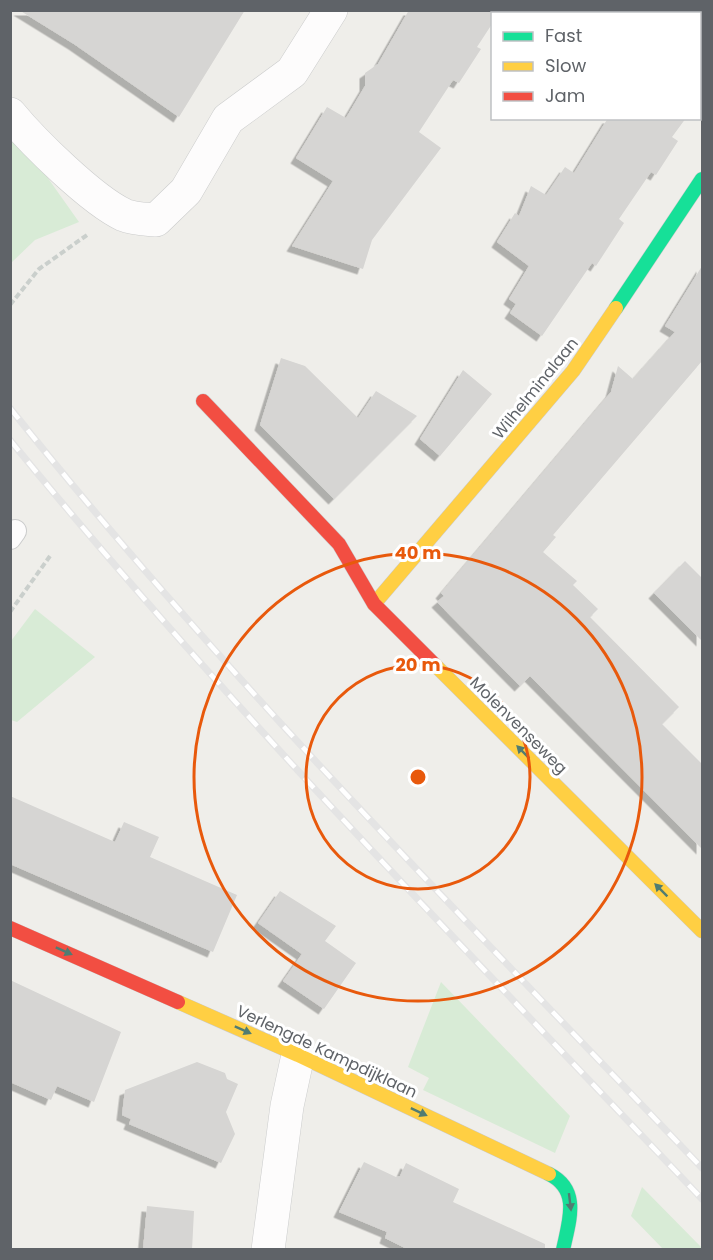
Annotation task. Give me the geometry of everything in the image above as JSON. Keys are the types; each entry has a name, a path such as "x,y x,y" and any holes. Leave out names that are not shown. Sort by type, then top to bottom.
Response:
{"street":[{"path":"10,114 65,170 113,207 125,215 156,220 186,191 228,119 292,72 331,10"},
{"name":"Wilhelminalaan","path":"374,604 573,371 702,179"},
{"name":"Molenvenseweg","path":"203,401 339,544 374,604 702,931"},
{"name":"Verlengde Kampdijklaan","path":"10,928 298,1055 559,1179 571,1195 571,1213 563,1250"},
{"path":"268,1250 287,1106 298,1055"}],"path":[{"path":"10,305 39,270 93,230 113,207"},
{"path":"10,612 50,556"}],"green space":[{"path":"10,136 45,174 79,222 35,240 11,263"},
{"path":"35,609 95,657 17,722 11,720 11,641"},
{"path":"441,982 570,1116 555,1153 423,1090 429,1078 408,1067"},
{"path":"642,1187 702,1249 663,1249 631,1216"}],"building":[{"path":"19,10 245,10 179,117 74,44"},
{"path":"409,10 502,10 491,12 491,26 477,47 481,49 459,83 453,80 419,132 441,148 372,240 363,269 292,246 333,181 296,158 327,107 346,118 365,86 365,73 378,64"},
{"path":"607,120 685,120 672,137 678,141 656,175 651,172 619,219 624,223 596,266 592,263 542,336 510,313 516,304 509,299 529,266 497,242 515,213 519,216 531,186 546,195 565,167 574,173"},
{"path":"702,266 702,361 553,535 556,537 543,552 577,581 573,585 598,609 590,617 679,707 662,724 702,764 702,849 530,676 520,686 437,602 444,596 441,593 611,392 618,366 633,379 675,332 665,326"},
{"path":"281,358 305,366 358,418 376,391 417,416 334,499 260,425"},
{"path":"463,370 492,394 440,456 420,439"},
{"path":"685,561 702,578 702,641 654,593"},
{"path":"10,796 115,842 124,822 159,837 150,857 237,895 213,952 10,864"},
{"path":"280,891 336,926 325,941 356,963 324,1009 283,981 302,954 258,923"},
{"path":"10,980 121,1032 94,1102 57,1086 51,1100 10,1082"},
{"path":"197,1062 225,1073 227,1079 238,1084 226,1112 235,1134 221,1163 129,1124 131,1119 122,1115 125,1090"},
{"path":"364,1162 396,1177 400,1176 406,1163 459,1189 453,1202 545,1244 545,1250 409,1250 385,1238 387,1232 339,1212"},
{"path":"147,1206 194,1211 192,1250 143,1250"}],"railway":[{"path":"10,408 91,507 260,701 435,889 702,1168"},
{"path":"10,440 92,539 262,732 702,1199"}],"traffic: fast":[{"path":"616,308 702,179"},
{"path":"549,1174 566,1189 569,1197 570,1217 563,1250"}],"traffic: slow":[{"path":"374,604 573,371 616,308"},
{"path":"435,665 702,931"},
{"path":"178,1002 298,1055 549,1174"}],"traffic: jam":[{"path":"203,401 339,544 374,604 435,665"},
{"path":"10,928 178,1002"}]}
